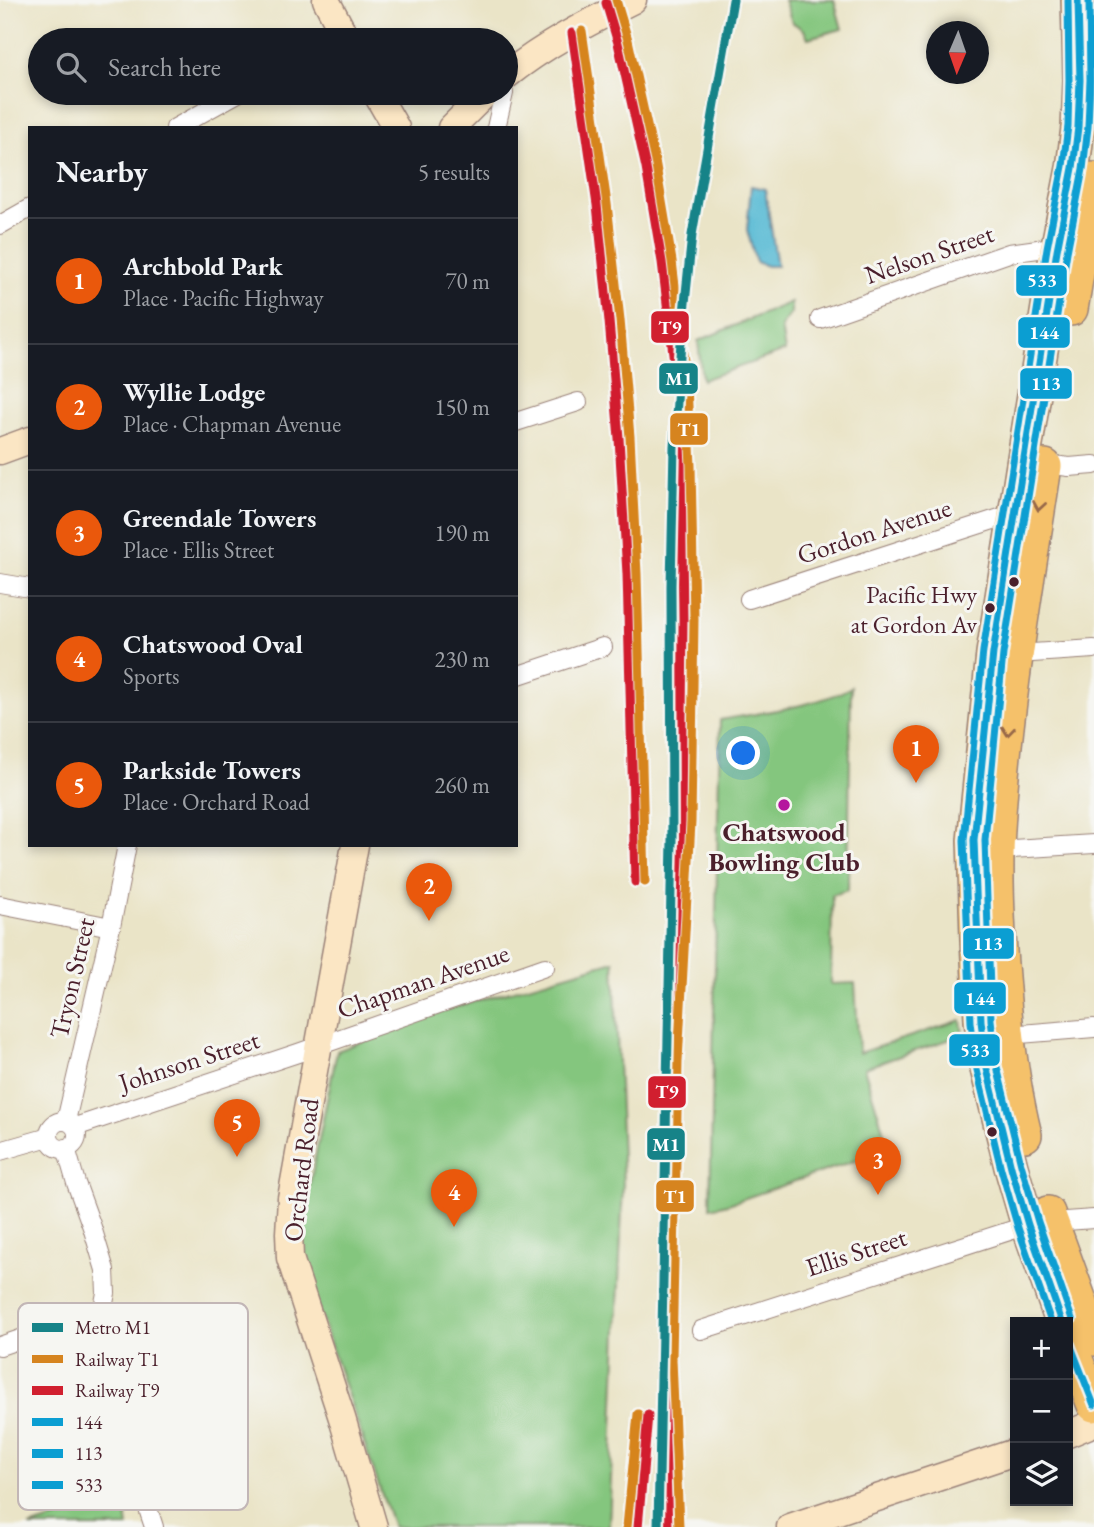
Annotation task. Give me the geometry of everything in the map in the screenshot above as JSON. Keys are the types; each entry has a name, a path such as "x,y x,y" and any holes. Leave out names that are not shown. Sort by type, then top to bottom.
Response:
{"highway":[{"path":"1078,0 1080,80 1073,168 1076,264 1014,513 993,653 974,840 974,865 981,1008 987,1069 1011,1167 1094,1339"},
{"path":"1061,1317 1040,1223 1033,1164 1017,1103 1006,1035 999,939 997,850 1017,654 1076,264 1094,171"},
{"path":"1073,1352 1094,1405"}],"street":[{"path":"326,0 338,28"},
{"path":"518,70 592,21 633,0"},
{"path":"179,126 216,105"},
{"path":"383,105 395,126"},
{"path":"453,126 474,105"},
{"path":"496,126 501,105"},
{"path":"0,225 28,209"},
{"name":"Nelson Street","path":"820,319 1009,253 1045,248 1076,264"},
{"path":"518,421 578,402"},
{"path":"0,451 28,441"},
{"path":"1046,464 1069,467 1094,465"},
{"name":"Gordon Avenue","path":"749,599 1014,513"},
{"path":"0,583 28,588"},
{"path":"518,675 603,648"},
{"path":"1017,654 1094,649"},
{"path":"997,850 1094,844"},
{"name":"Tryon Street","path":"71,1124 127,847"},
{"name":"Orchard Road","path":"355,847 292,1198 289,1233 290,1258 374,1527"},
{"path":"0,905 111,927"},
{"name":"Chapman Avenue","path":"319,1045 545,967"},
{"path":"1006,1035 1094,1028"},
{"name":"Johnson Street","path":"71,1124 319,1045"},
{"path":"61,1121 71,1124 77,1138 71,1147 60,1149 49,1137 52,1127 61,1121"},
{"path":"0,1151 49,1137"},
{"path":"66,1148 105,1270 104,1303"},
{"name":"Ellis Street","path":"701,1330 1040,1223 1094,1219"},
{"path":"0,1346 18,1340"},
{"path":"1073,1432 1094,1423"},
{"path":"790,1527 1010,1454"},
{"path":"148,1510 154,1527"}],"green space":[{"path":"784,0 834,0 842,29 808,38 804,30 792,22"},
{"path":"791,302 791,313 781,327 785,351 702,380 698,341"},
{"path":"851,687 848,890 832,895 831,984 855,983 859,1053 961,1020 963,1035 864,1068 889,1149 710,1208 720,720 806,704"},
{"path":"614,961 623,1184 609,1527 393,1527 297,1247 337,1051 445,1010"},
{"path":"85,1510 126,1510 128,1527 29,1527"}],"water":[{"path":"751,186 765,189 777,266 756,262 747,230"}],"metro line":[{"name":"M1","path":"658,1527 672,840 671,586 674,446 692,235 733,0"}],"rail line":[{"name":"T1","path":"616,0 628,40 656,166 672,261 687,386 691,466 694,619 691,822 678,1061 672,1359 679,1527"},
{"name":"T9","path":"606,3 618,43 646,168 662,262 677,387 681,466 681,822 668,1061 662,1359 668,1527"},
{"name":"T1","path":"582,31 607,204 630,437 637,574 645,882"},
{"name":"T9","path":"572,33 597,205 619,438 627,574 635,882"},
{"name":"T1","path":"627,1527 638,1414"},
{"name":"T9","path":"638,1527 648,1415"}],"transit line":[{"name":"533","path":"1049,1317 1018,1228 977,1070 971,1022 964,840 983,651 1068,126 1068,0"},
{"name":"144","path":"1060,1317 1028,1225 987,1069 981,1021 974,840 993,653 1057,250 1073,168 1080,80 1078,0"},
{"name":"113","path":"1071,1317 1038,1222 997,1067 991,1020 985,840 1003,654 1067,252 1083,169 1090,80 1089,0"},
{"name":"144","path":"1073,1352 1094,1405"}],"place":[{"name":"Pacific Hwy at Gordon Av","path":"990,608"},
{"name":"Archbold Park","path":"916,783"},
{"name":"Chatswood Bowling Club","path":"784,805"},
{"name":"Wyllie Lodge","path":"429,921"},
{"name":"Parkside Towers","path":"237,1157"},
{"name":"Greendale Towers","path":"878,1195"},
{"name":"Chatswood Oval","path":"454,1227"}]}
